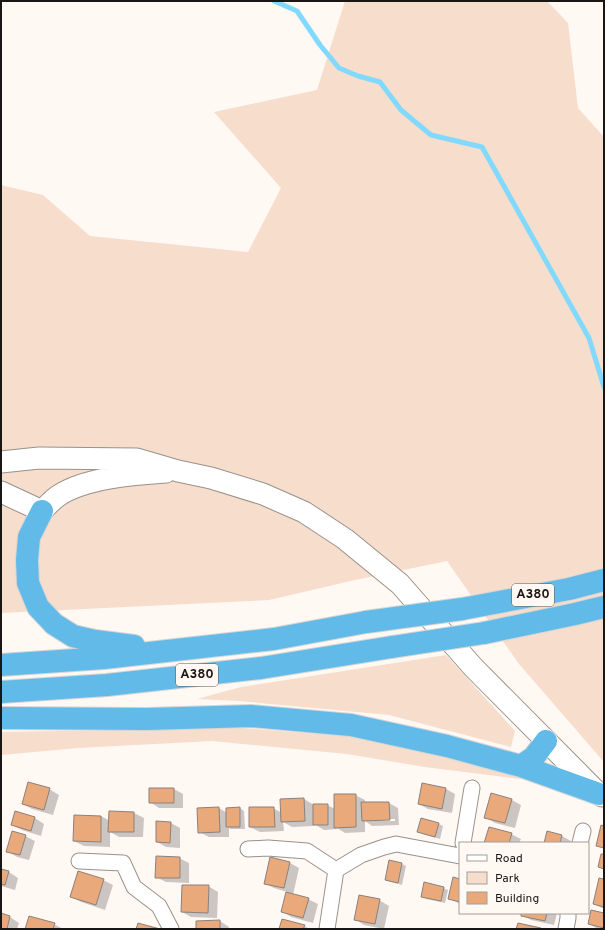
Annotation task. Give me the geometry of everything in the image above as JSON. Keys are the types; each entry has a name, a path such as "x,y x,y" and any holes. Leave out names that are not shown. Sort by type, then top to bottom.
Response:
{"highway":[{"path":"42,511 29,537 27,560 28,583 38,608 54,624 73,636 95,641 168,651"},
{"name":"A380","path":"1,665 104,658 274,639 366,622 462,609 569,589 604,580"},
{"name":"A380","path":"1,692 107,685 261,668 484,633 604,607"},
{"path":"1,718 147,719 251,716 352,725 447,746 521,766 602,796"},
{"path":"521,766 534,758 546,741"}],"main road":[{"path":"1,462 39,458 137,459 178,471 211,478 262,494 304,512 345,539 400,584 473,668 602,796"},
{"path":"1,492 42,511 58,496 79,486 142,474 178,471"}],"street":[{"path":"463,842 472,788"},
{"path":"336,870 361,855 396,844 459,856"},
{"path":"248,849 268,848 307,851 336,870"},
{"path":"79,861 123,863 134,887 159,906 171,929"},
{"path":"327,929 336,870"},
{"path":"566,929 568,914"}],"green space":[{"path":"345,1 547,1 568,23 578,108 604,137 604,762 519,664 447,561 269,600 1,613 1,185 43,195 90,236 248,252 281,188 214,112 317,90"},
{"path":"446,655 515,731 511,747 389,715 239,701 197,699 241,687"},
{"path":"241,728 347,736 430,753 529,780 425,767 347,754 212,741 78,748 1,755 1,732"}],"building":[{"path":"28,782 50,788 44,810 22,804"},
{"path":"422,783 446,788 442,809 418,804"},
{"path":"149,788 174,788 174,803 149,803"},
{"path":"491,793 512,799 505,823 484,818"},
{"path":"334,794 356,794 356,827 334,828"},
{"path":"304,798 305,821 281,822 280,799"},
{"path":"361,802 389,802 390,820 362,821"},
{"path":"313,804 328,804 328,825 313,825"},
{"path":"219,807 220,832 198,833 197,808"},
{"path":"240,807 240,827 226,827 226,808"},
{"path":"249,807 274,807 275,827 249,827"},
{"path":"15,811 35,817 31,831 11,825"},
{"path":"109,811 134,812 134,832 108,832"},
{"path":"74,815 101,816 101,842 73,841"},
{"path":"421,818 439,823 435,837 417,832"},
{"path":"156,821 171,822 170,843 156,842"},
{"path":"601,825 604,826 604,848 596,846"},
{"path":"489,827 512,833 509,842 484,842"},
{"path":"12,831 26,835 20,855 6,852"},
{"path":"547,831 562,835 560,842 544,842"},
{"path":"601,854 604,854 604,869 598,867"},
{"path":"156,856 180,857 180,878 155,878"},
{"path":"270,857 290,862 284,888 264,884"},
{"path":"389,860 402,863 398,883 385,880"},
{"path":"1,869 9,871 5,885 1,884"},
{"path":"78,871 104,879 96,905 70,897"},
{"path":"453,877 459,879 459,902 448,899"},
{"path":"599,878 604,879 604,907 593,904"},
{"path":"424,882 444,887 441,901 421,897"},
{"path":"182,885 209,885 208,913 181,912"},
{"path":"286,892 309,898 303,918 281,912"},
{"path":"359,895 380,899 375,924 354,920"},
{"path":"591,910 604,913 604,928 588,924"},
{"path":"1,913 10,916 7,929 1,929"},
{"path":"521,914 547,914 545,921 521,916"},
{"path":"29,916 55,923 53,929 25,929"},
{"path":"282,919 305,925 303,929 279,929"},
{"path":"220,920 220,929 196,929 196,921"},
{"path":"138,923 160,929 136,929"},
{"path":"518,923 541,928 541,929 516,929"}],"waterway":[{"path":"274,1 297,11 320,45 339,68 358,76 380,82 401,110 431,135 482,147 589,338 604,387"}]}
